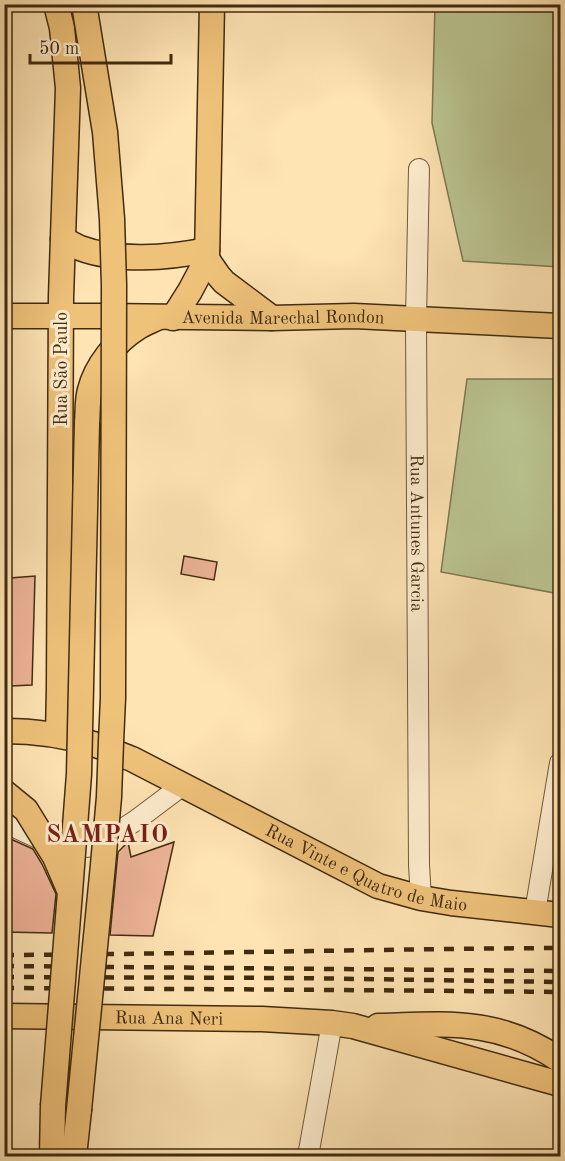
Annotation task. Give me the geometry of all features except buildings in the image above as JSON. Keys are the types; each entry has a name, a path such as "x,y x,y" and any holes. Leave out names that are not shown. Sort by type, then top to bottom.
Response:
{"main road":[{"name":"Rua São Paulo","path":"56,4 63,37 68,88 61,316 57,735"},
{"path":"74,1156 109,797 113,698 114,285 112,219 105,132 84,4"},
{"path":"212,4 207,254 212,268 224,282 272,318"},
{"path":"63,239 97,252 121,255 207,254"},
{"path":"52,1156 53,1106 79,774 87,423 90,391 96,374 107,356 136,328 166,317 190,291 207,254"},
{"name":"Avenida Marechal Rondon","path":"4,316 272,318 354,316 561,326"},
{"name":"Rua Vinte e Quatro de Maio","path":"4,731 57,735 94,744 132,759 378,886 421,898 484,908 561,915"},
{"path":"4,792 26,810 55,857 70,892"},
{"name":"Rua Ana Neri","path":"4,1016 262,1019 343,1025"},
{"path":"343,1025 455,1024 486,1028 530,1042 561,1060"},
{"path":"343,1025 561,1084"}],"street":[{"name":"Rua Antunes Garcia","path":"419,169 416,320 421,898"},
{"path":"534,912 561,763"},
{"path":"4,822 61,849 96,846 135,821 183,785"},
{"path":"308,1156 343,1025"}],"green space":[{"path":"435,4 560,5 560,267 463,261 432,123"},
{"path":"467,379 560,379 560,594 441,572"}],"railway":[{"path":"4,955 560,948"},
{"path":"4,966 560,971"},
{"path":"4,977 560,982"},
{"path":"4,988 560,992"}],"district":[{"name":"SAMPAIO","path":"108,834"}]}
